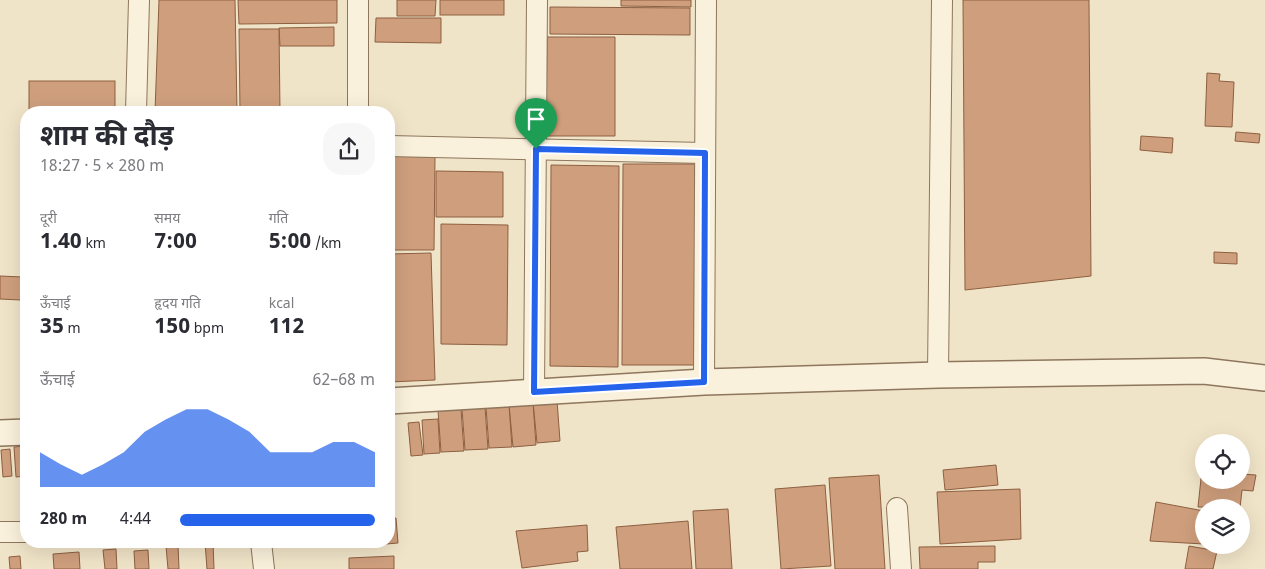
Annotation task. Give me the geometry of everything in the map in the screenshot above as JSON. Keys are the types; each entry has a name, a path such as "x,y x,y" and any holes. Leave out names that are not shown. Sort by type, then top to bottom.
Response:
{"street":[{"path":"136,106 139,0"},
{"path":"358,0 358,106"},
{"path":"534,392 537,0"},
{"path":"704,382 706,0"},
{"path":"938,375 942,0"},
{"path":"395,146 705,153"},
{"path":"395,401 704,382 938,375 1204,371 1265,378"},
{"path":"0,433 20,432"},
{"path":"897,508 901,569"},
{"path":"0,532 20,532"},
{"path":"262,548 264,569"}],"building":[{"path":"159,0 235,0 237,106 155,106"},
{"path":"238,0 337,0 337,23 239,24"},
{"path":"397,0 436,0 435,16 397,16"},
{"path":"440,0 504,0 504,15 440,15"},
{"path":"621,0 691,0 691,7 621,6"},
{"path":"963,0 1089,0 1091,276 965,290"},
{"path":"550,7 690,8 690,35 550,34"},
{"path":"376,18 441,18 441,43 375,42"},
{"path":"334,27 334,46 280,46 279,28"},
{"path":"239,29 279,29 280,106 240,106"},
{"path":"547,37 615,37 615,136 546,136"},
{"path":"1207,73 1220,74 1219,81 1234,82 1232,127 1205,126"},
{"path":"29,81 115,81 115,106 29,106"},
{"path":"1236,132 1260,134 1259,143 1235,141"},
{"path":"1141,136 1173,138 1172,153 1140,150"},
{"path":"395,156 435,157 434,250 395,250"},
{"path":"623,164 695,164 694,365 622,365"},
{"path":"551,165 619,166 618,367 550,366"},
{"path":"436,171 503,172 503,217 436,217"},
{"path":"441,224 508,225 507,345 441,344"},
{"path":"1214,252 1237,253 1237,264 1214,263"},
{"path":"431,253 435,380 395,382 395,254"},
{"path":"0,276 20,277 20,300 0,299"},
{"path":"557,400 560,441 537,443 533,402"},
{"path":"533,403 536,445 513,447 509,405"},
{"path":"509,405 512,447 489,448 486,407"},
{"path":"485,407 488,449 465,450 462,409"},
{"path":"461,409 464,451 441,452 438,411"},
{"path":"438,419 440,453 424,454 422,420"},
{"path":"419,422 423,455 411,456 408,423"},
{"path":"20,446 20,477 16,477 14,447"},
{"path":"10,449 12,476 3,477 1,450"},
{"path":"996,465 998,485 945,490 943,470"},
{"path":"879,475 885,569 835,569 829,478"},
{"path":"1250,475 1256,475 1253,491 1242,490 1241,499 1199,499 1200,489 1250,489"},
{"path":"825,485 831,566 781,569 775,489"},
{"path":"1020,489 1021,539 940,544 937,492"},
{"path":"1156,502 1195,509 1195,544 1150,541"},
{"path":"728,509 732,569 696,569 693,511"},
{"path":"395,518 398,543 395,543"},
{"path":"688,521 692,569 620,569 616,527"},
{"path":"587,525 588,551 577,552 578,561 522,568 516,531"},
{"path":"995,546 995,562 978,562 978,569 920,569 919,547"},
{"path":"1189,546 1195,547 1195,554 1216,554 1213,569 1185,569"},
{"path":"166,548 178,548 179,569 168,569"},
{"path":"205,548 213,548 214,569 207,569"},
{"path":"116,549 117,569 105,569 103,550"},
{"path":"148,550 149,569 135,569 134,551"},
{"path":"79,552 80,569 54,569 53,554"},
{"path":"20,556 21,569 10,569 9,557"},
{"path":"394,556 394,569 349,569 349,558"}],"route":[{"path":"536,149 705,153 704,382 534,392 536,149"}]}
